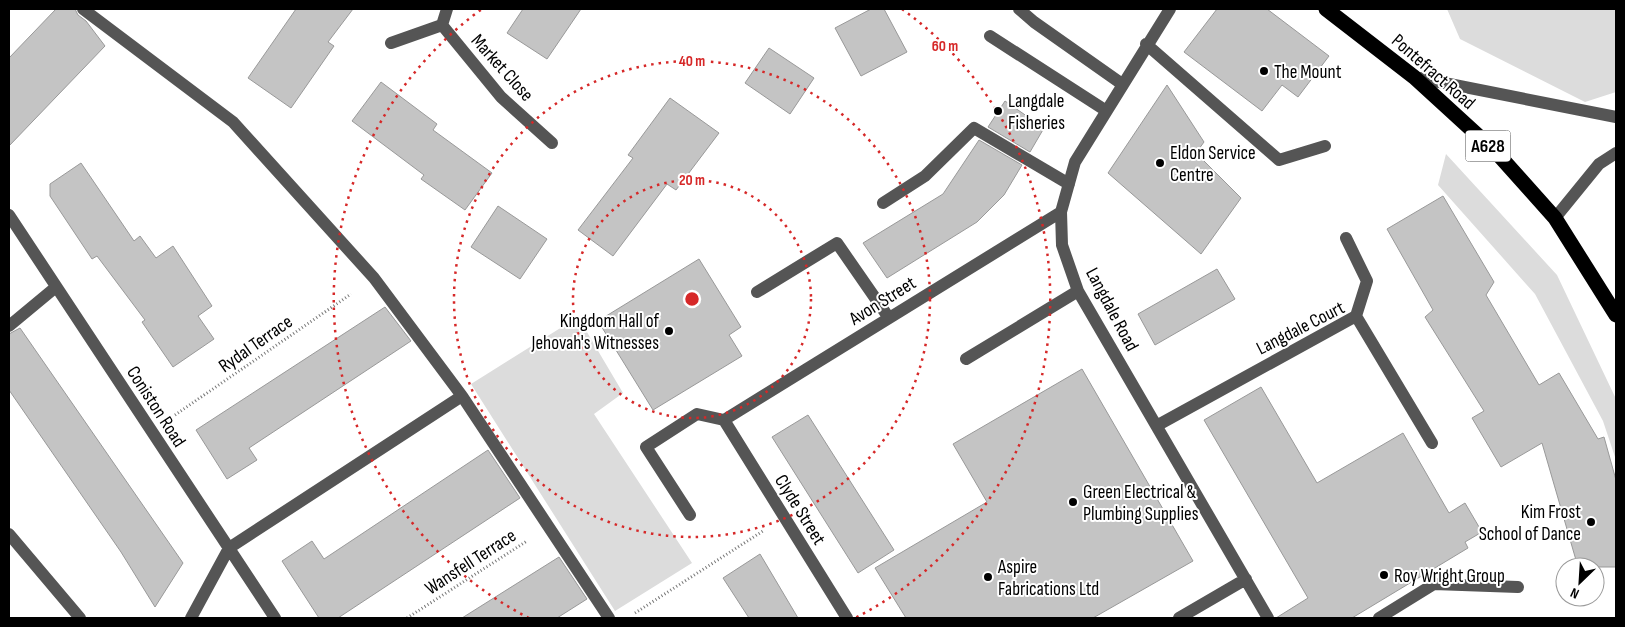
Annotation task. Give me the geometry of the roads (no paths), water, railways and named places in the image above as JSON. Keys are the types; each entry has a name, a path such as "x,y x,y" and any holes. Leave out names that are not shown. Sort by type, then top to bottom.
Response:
{"highway":[{"name":"Pontefract Road","path":"1326,9 1414,78 1496,152 1555,218 1616,314"}],"street":[{"path":"83,9 233,122 374,278 462,396 609,618"},
{"path":"391,43 442,25 447,9"},
{"path":"1019,9 1034,22 1122,84"},
{"name":"Langdale Road","path":"1170,9 1105,110 1075,162 1061,212 1062,245 1078,291 1158,425 1268,618"},
{"name":"Market Close","path":"442,25 500,98 552,143"},
{"path":"990,36 1105,110"},
{"path":"1146,44 1279,160 1325,146"},
{"path":"1414,78 1616,117"},
{"path":"883,203 925,176 974,128 1069,184"},
{"path":"1555,218 1599,164 1616,153"},
{"name":"Avon Street","path":"724,420 1061,212"},
{"name":"Coniston Road","path":"9,215 275,618"},
{"path":"1346,238 1367,281 1356,316"},
{"path":"757,292 837,243 889,318"},
{"path":"9,326 56,287"},
{"path":"966,359 1078,291"},
{"name":"Langdale Court","path":"1158,425 1356,316 1432,443"},
{"path":"190,618 229,548 462,396"},
{"path":"690,515 646,447 697,414 724,420"},
{"name":"Clyde Street","path":"724,420 847,618"},
{"path":"9,534 80,618"},
{"path":"1179,618 1246,579"},
{"path":"1379,618 1434,584 1518,587"}],"place":[{"name":"The Mount","path":"1264,71"},
{"name":"Langdale Fisheries","path":"998,111"},
{"name":"Eldon Service Centre","path":"1160,163"},
{"name":"Kingdom Hall of Jehovah's Witnesses","path":"669,331"},
{"name":"Green Electrical & Plumbing Supplies","path":"1073,502"},
{"name":"Kim Frost School of Dance","path":"1591,522"},
{"name":"Roy Wright Group","path":"1384,575"},
{"name":"Aspire Fabrications Ltd","path":"988,577"}]}
